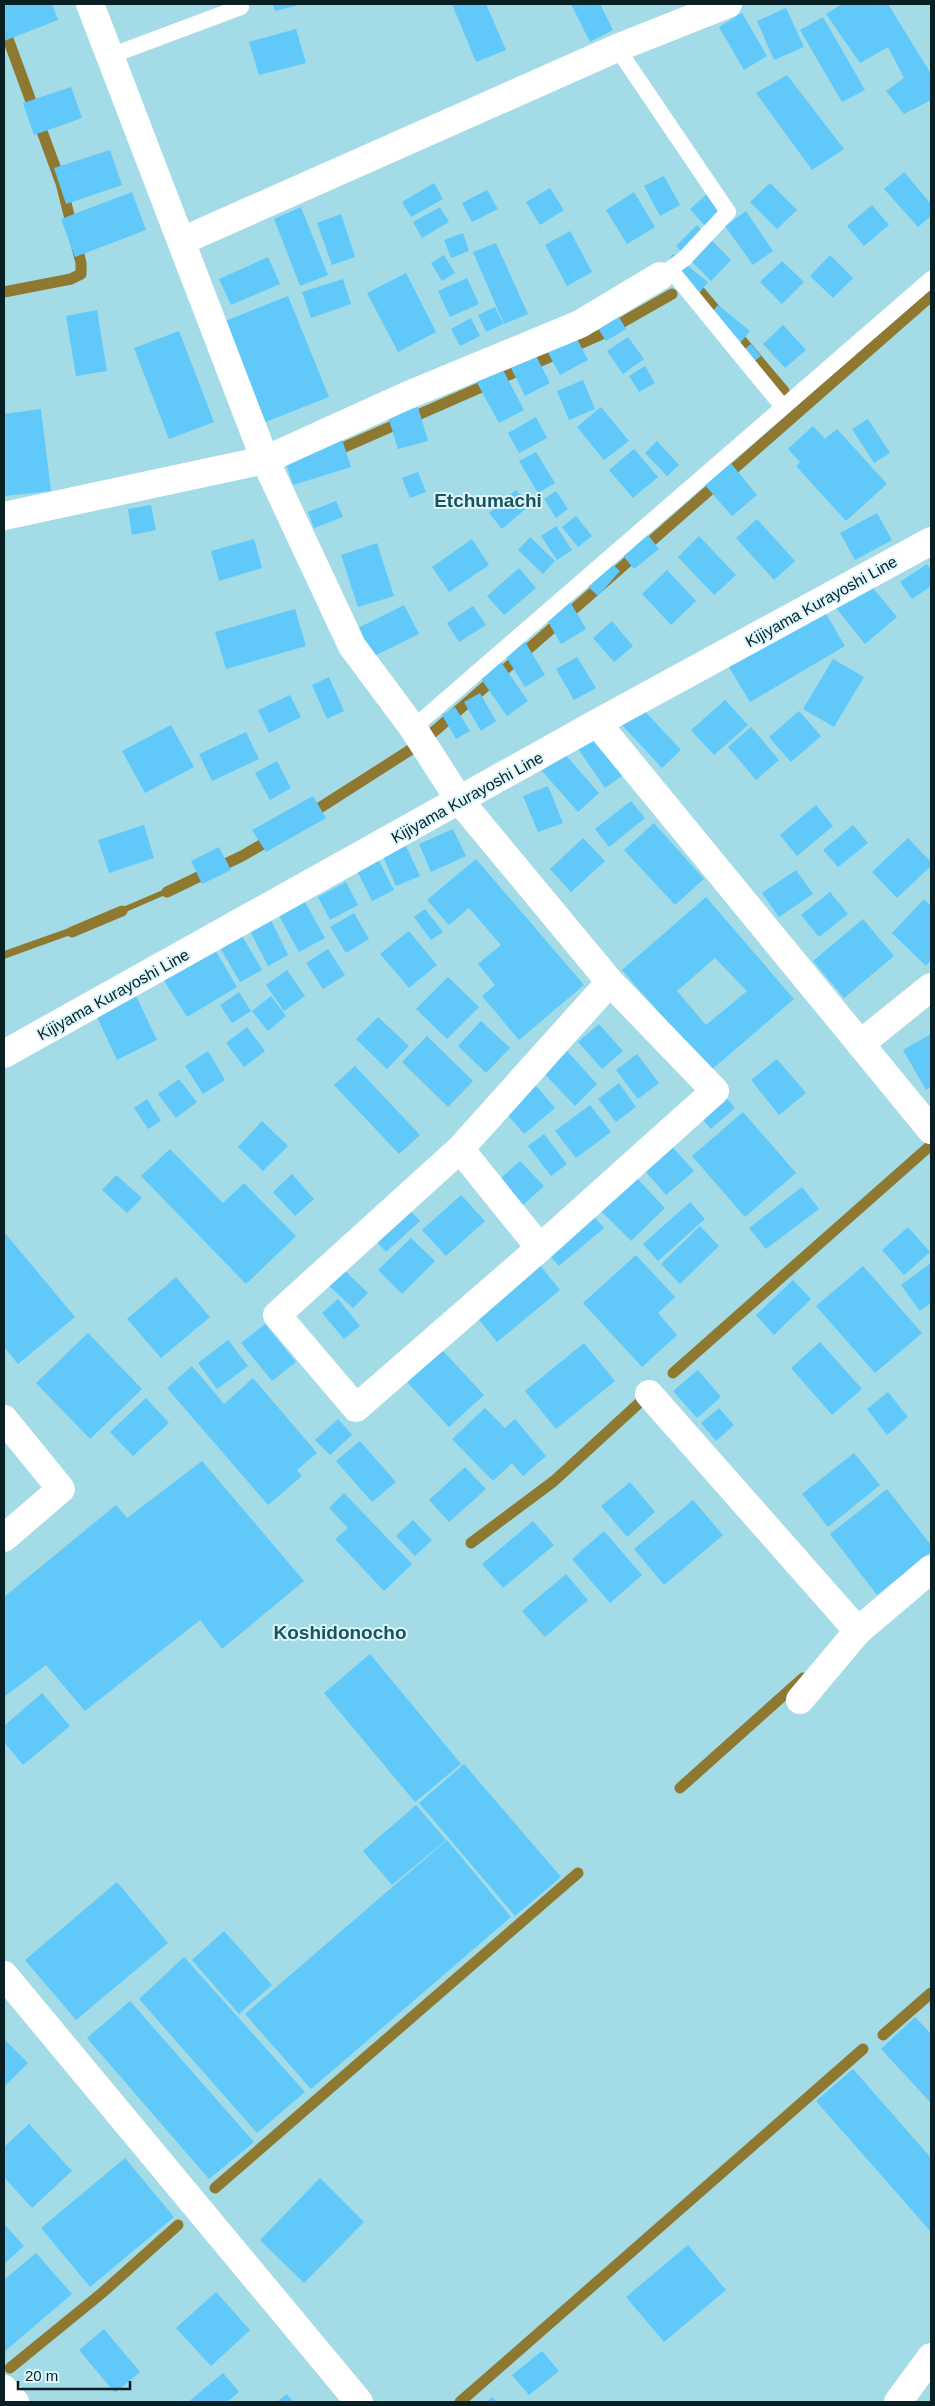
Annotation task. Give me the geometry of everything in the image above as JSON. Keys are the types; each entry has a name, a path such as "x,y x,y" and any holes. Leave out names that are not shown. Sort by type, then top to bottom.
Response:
{"main road":[{"path":"90,4 265,460 352,646 413,728 460,801 610,982 715,1091 540,1248 356,1408 277,1315 460,1149 610,982"},
{"path":"182,241 616,48 728,4"},
{"path":"4,516 265,460 406,396 580,324 665,273"},
{"name":"Kijiyama Kurayoshi Line","path":"4,1054 597,723 931,541"},
{"path":"597,723 931,1130"},
{"path":"860,1044 931,987"},
{"path":"460,1149 540,1248"},
{"path":"649,1394 858,1631"},
{"path":"4,1418 61,1489 4,1538"},
{"path":"800,1700 858,1631 931,1569"},
{"path":"4,1975 359,2402"},
{"path":"898,2402 931,2356"},
{"path":"4,2389 15,2402"}],"lane":[{"path":"110,56 241,7"},
{"path":"616,48 728,212 684,259 665,273 784,407"},
{"path":"413,728 931,278"}],"shaded area":[{"path":"179,883 181,888 110,919 109,913"},
{"path":"86,922 87,929 4,959 4,951"}],"building":[{"path":"4,4 52,4 58,20 4,41"},
{"path":"273,4 303,4 275,11"},
{"path":"452,4 486,4 506,50 476,62"},
{"path":"571,4 600,4 613,30 590,42"},
{"path":"842,4 888,4 931,74 931,100 904,114 886,91 904,78 888,47 860,63 826,14"},
{"path":"786,8 804,47 774,60 757,21"},
{"path":"742,13 767,56 744,70 719,27"},
{"path":"823,17 865,90 842,102 800,30"},
{"path":"296,29 306,63 259,75 249,42"},
{"path":"787,75 844,149 812,170 756,93"},
{"path":"71,87 82,118 34,135 23,103"},
{"path":"110,150 122,185 66,204 54,168"},
{"path":"904,172 931,204 931,216 918,227 884,189"},
{"path":"664,176 680,205 660,216 644,186"},
{"path":"434,183 443,199 411,217 402,202"},
{"path":"770,183 797,210 777,229 750,202"},
{"path":"550,188 564,210 540,225 526,202"},
{"path":"487,190 498,209 472,222 462,203"},
{"path":"132,192 146,230 75,257 61,219"},
{"path":"634,192 655,227 627,244 606,210"},
{"path":"707,194 723,210 705,226 690,209"},
{"path":"872,205 889,225 864,246 847,226"},
{"path":"301,207 328,275 300,286 274,219"},
{"path":"440,207 449,222 422,238 413,222"},
{"path":"746,211 773,251 753,265 725,226"},
{"path":"341,214 355,257 332,265 317,223"},
{"path":"697,225 731,260 711,281 676,246"},
{"path":"570,231 592,272 567,286 545,245"},
{"path":"463,233 469,251 451,258 444,240"},
{"path":"496,243 528,314 504,324 473,252"},
{"path":"673,254 708,282 693,301 658,273"},
{"path":"444,255 455,273 442,281 431,263"},
{"path":"830,255 853,278 833,298 810,276"},
{"path":"268,257 280,284 231,305 219,279"},
{"path":"782,261 804,282 782,304 760,282"},
{"path":"406,273 436,332 398,352 367,293"},
{"path":"467,278 479,304 450,317 438,291"},
{"path":"343,279 351,304 311,318 302,292"},
{"path":"288,296 329,397 263,423 223,322"},
{"path":"718,305 750,331 737,347 705,320"},
{"path":"495,307 503,324 486,332 478,315"},
{"path":"97,310 107,371 76,376 66,316"},
{"path":"615,310 626,329 606,341 594,322"},
{"path":"471,318 480,336 460,346 451,329"},
{"path":"783,325 806,350 785,368 763,344"},
{"path":"179,331 214,422 169,439 134,348"},
{"path":"574,333 588,360 560,375 545,347"},
{"path":"628,337 644,359 623,374 607,351"},
{"path":"530,344 550,383 525,396 505,356"},
{"path":"751,344 761,356 747,367 737,355"},
{"path":"501,366 524,410 499,423 475,379"},
{"path":"645,366 655,383 639,392 629,376"},
{"path":"583,380 595,409 569,420 557,391"},
{"path":"418,407 428,441 398,449 388,417"},
{"path":"601,407 629,441 604,460 577,427"},
{"path":"41,409 51,491 4,496 4,414"},
{"path":"536,417 547,438 519,453 508,433"},
{"path":"868,419 890,453 874,463 852,429"},
{"path":"813,426 825,439 837,429 887,484 846,521 796,466 800,462 788,449"},
{"path":"342,439 351,467 293,485 284,457"},
{"path":"657,441 679,465 667,476 645,453"},
{"path":"634,449 658,477 633,498 609,470"},
{"path":"536,452 555,483 538,493 519,461"},
{"path":"729,461 757,495 732,516 703,483"},
{"path":"418,472 426,492 410,498 402,478"},
{"path":"516,490 530,505 502,529 489,513"},
{"path":"556,491 568,509 556,518 544,499"},
{"path":"336,501 343,517 314,528 308,512"},
{"path":"151,505 156,530 132,535 128,509"},
{"path":"877,513 892,540 855,560 840,533"},
{"path":"576,516 592,536 578,547 562,527"},
{"path":"757,519 795,561 774,580 736,538"},
{"path":"556,526 572,550 557,560 541,536"},
{"path":"644,530 659,549 634,569 619,551"},
{"path":"699,536 736,575 714,595 678,557"},
{"path":"530,537 555,561 543,574 518,550"},
{"path":"254,539 262,568 219,581 211,551"},
{"path":"472,539 489,565 449,592 432,567"},
{"path":"377,543 394,596 358,607 341,555"},
{"path":"602,555 620,571 598,596 580,579"},
{"path":"927,564 931,570 931,586 912,599 900,582"},
{"path":"519,568 536,588 504,615 487,596"},
{"path":"667,570 696,601 671,625 642,594"},
{"path":"868,582 897,617 865,644 836,608"},
{"path":"569,600 586,629 561,644 544,615"},
{"path":"404,605 419,634 372,657 358,628"},
{"path":"473,606 486,625 459,642 447,623"},
{"path":"822,607 845,646 750,702 727,664"},
{"path":"295,609 306,646 226,669 215,632"},
{"path":"612,621 633,646 614,662 593,638"},
{"path":"524,640 545,675 525,687 503,652"},
{"path":"577,657 596,688 574,700 556,669"},
{"path":"833,659 864,677 834,727 803,709"},
{"path":"501,662 528,701 507,716 479,676"},
{"path":"329,677 344,711 327,719 312,685"},
{"path":"480,693 496,721 481,731 464,702"},
{"path":"290,695 301,717 269,733 258,710"},
{"path":"725,700 748,725 714,755 691,730"},
{"path":"455,707 470,731 456,739 442,715"},
{"path":"641,707 681,750 662,768 622,725"},
{"path":"799,711 821,736 791,762 769,737"},
{"path":"171,725 194,767 145,793 122,751"},
{"path":"751,727 779,760 756,780 728,747"},
{"path":"594,729 625,774 605,788 574,743"},
{"path":"246,732 259,759 212,781 199,754"},
{"path":"564,753 599,793 578,812 542,771"},
{"path":"277,761 291,788 270,800 255,773"},
{"path":"548,786 563,823 538,832 523,796"},
{"path":"313,796 326,818 266,852 252,830"},
{"path":"631,801 645,818 609,847 595,829"},
{"path":"816,805 833,826 797,856 780,835"},
{"path":"654,823 704,879 675,905 624,850"},
{"path":"144,825 154,858 109,873 98,840"},
{"path":"853,825 868,843 838,867 823,850"},
{"path":"453,829 466,856 431,872 419,844"},
{"path":"583,838 605,861 571,892 550,869"},
{"path":"908,838 931,862 931,866 897,898 872,872"},
{"path":"404,842 420,876 396,886 381,852"},
{"path":"219,847 231,870 202,884 191,861"},
{"path":"377,857 394,890 372,901 355,867"},
{"path":"476,859 584,985 519,1040 482,996 495,985 478,964 501,945 469,908 449,925 427,900"},
{"path":"796,870 813,894 779,917 762,893"},
{"path":"346,882 358,905 330,920 318,897"},
{"path":"830,892 848,914 819,937 801,915"},
{"path":"706,897 794,999 710,1071 622,970","holes":["715,958 747,991 706,1025 677,991"]},
{"path":"924,899 931,906 931,960 926,966 892,933"},
{"path":"305,902 325,938 299,952 279,916"},
{"path":"425,909 443,932 431,940 414,917"},
{"path":"354,913 369,939 346,953 330,927"},
{"path":"269,916 288,955 268,966 248,927"},
{"path":"863,919 894,956 844,998 813,961"},
{"path":"409,931 437,965 409,988 380,954"},
{"path":"241,934 262,970 240,982 219,946"},
{"path":"214,948 237,987 187,1017 163,979"},
{"path":"328,949 345,975 323,989 306,963"},
{"path":"287,970 305,996 284,1011 266,985"},
{"path":"448,977 479,1007 447,1039 416,1009"},
{"path":"239,992 251,1011 232,1023 220,1005"},
{"path":"136,996 157,1040 117,1060 96,1015"},
{"path":"271,996 286,1016 268,1031 252,1011"},
{"path":"378,1017 409,1046 387,1069 356,1039"},
{"path":"481,1021 510,1048 486,1073 458,1046"},
{"path":"599,1024 623,1051 602,1069 578,1042"},
{"path":"247,1027 265,1051 244,1067 226,1043"},
{"path":"931,1034 931,1087 926,1090 903,1050"},
{"path":"427,1036 473,1081 448,1107 402,1062"},
{"path":"566,1050 597,1084 575,1106 542,1071"},
{"path":"208,1051 225,1080 203,1094 185,1066"},
{"path":"637,1054 659,1083 638,1099 616,1070"},
{"path":"777,1059 806,1093 779,1115 751,1080"},
{"path":"355,1066 420,1135 399,1154 334,1085"},
{"path":"179,1079 197,1102 176,1118 158,1094"},
{"path":"532,1081 555,1108 524,1134 501,1107"},
{"path":"712,1081 735,1108 711,1129 688,1102"},
{"path":"619,1083 636,1107 616,1122 598,1099"},
{"path":"147,1099 161,1121 148,1129 134,1108"},
{"path":"590,1105 611,1132 576,1158 555,1131"},
{"path":"743,1112 796,1173 745,1217 692,1156"},
{"path":"262,1121 288,1146 263,1171 238,1147"},
{"path":"659,1132 694,1171 666,1195 632,1156"},
{"path":"544,1134 567,1164 551,1176 528,1146"},
{"path":"170,1149 223,1203 244,1183 296,1236 246,1284 141,1176"},
{"path":"520,1161 544,1186 513,1214 490,1188"},
{"path":"632,1173 665,1208 631,1241 597,1207"},
{"path":"292,1174 314,1199 295,1216 273,1192"},
{"path":"116,1175 142,1198 127,1213 102,1190"},
{"path":"802,1187 819,1209 766,1249 749,1228"},
{"path":"461,1195 485,1221 446,1256 422,1230"},
{"path":"402,1201 420,1221 386,1252 368,1232"},
{"path":"690,1202 705,1219 658,1261 643,1244"},
{"path":"584,1205 604,1228 559,1266 539,1244"},
{"path":"700,1226 719,1246 680,1284 661,1264"},
{"path":"908,1227 930,1252 904,1275 882,1250"},
{"path":"4,1232 75,1317 18,1364 4,1347"},
{"path":"411,1238 435,1261 402,1294 378,1270"},
{"path":"526,1248 560,1290 497,1342 463,1300"},
{"path":"636,1255 675,1297 658,1313 677,1335 642,1367 583,1303"},
{"path":"931,1263 931,1303 920,1311 901,1285"},
{"path":"863,1266 922,1333 875,1373 816,1306"},
{"path":"342,1268 368,1293 353,1308 327,1284"},
{"path":"176,1277 210,1317 161,1358 127,1319"},
{"path":"793,1280 811,1299 774,1335 756,1315"},
{"path":"338,1299 360,1326 344,1339 322,1313"},
{"path":"265,1324 296,1362 272,1381 241,1343"},
{"path":"88,1333 142,1389 90,1439 36,1383"},
{"path":"430,1337 484,1395 449,1427 395,1369"},
{"path":"228,1340 248,1366 217,1389 198,1363"},
{"path":"820,1342 862,1389 832,1415 791,1368"},
{"path":"584,1343 615,1381 556,1429 525,1391"},
{"path":"192,1366 224,1404 253,1378 317,1453 297,1470 302,1476 268,1505 167,1388"},
{"path":"698,1370 721,1397 697,1418 673,1391"},
{"path":"888,1392 908,1417 887,1435 867,1409"},
{"path":"146,1398 169,1423 133,1456 110,1432"},
{"path":"485,1408 505,1428 515,1419 546,1456 523,1476 512,1463 493,1481 452,1439"},
{"path":"719,1408 734,1425 716,1441 701,1423"},
{"path":"338,1419 352,1435 330,1455 315,1440"},
{"path":"360,1441 396,1482 372,1502 336,1461"},
{"path":"854,1453 880,1485 828,1527 802,1494"},
{"path":"202,1461 304,1581 222,1649 200,1620 85,1711 46,1665 4,1697 4,1597 116,1505 127,1518"},
{"path":"465,1467 486,1489 449,1522 429,1500"},
{"path":"630,1482 655,1512 627,1537 601,1506"},
{"path":"887,1489 931,1545 931,1552 877,1595 830,1534"},
{"path":"344,1493 412,1564 384,1591 335,1539 348,1528 329,1508"},
{"path":"693,1500 723,1535 664,1585 634,1549"},
{"path":"413,1520 432,1540 415,1556 396,1536"},
{"path":"533,1521 554,1545 503,1588 482,1564"},
{"path":"604,1531 642,1575 610,1603 572,1559"},
{"path":"566,1574 588,1600 545,1637 522,1611"},
{"path":"370,1654 461,1764 415,1802 324,1693"},
{"path":"42,1693 70,1726 23,1765 4,1742 4,1726"},
{"path":"464,1764 561,1877 515,1916 419,1803"},
{"path":"416,1805 446,1840 392,1885 363,1851"},
{"path":"447,1840 511,1917 311,2089 245,2014"},
{"path":"117,1882 168,1943 76,2020 25,1960"},
{"path":"224,1931 272,1985 239,2014 192,1960"},
{"path":"184,1957 305,2092 257,2133 139,1999"},
{"path":"130,2001 254,2142 209,2179 87,2038"},
{"path":"915,2017 931,2034 931,2103 881,2049"},
{"path":"4,2039 28,2063 4,2087"},
{"path":"853,2069 931,2158 931,2232 816,2101"},
{"path":"29,2124 72,2171 32,2208 4,2177 4,2147"},
{"path":"125,2158 174,2217 90,2287 41,2228"},
{"path":"320,2178 364,2222 304,2283 260,2240"},
{"path":"4,2224 24,2246 4,2264"},
{"path":"688,2245 726,2290 664,2342 626,2297"},
{"path":"36,2253 72,2294 4,2352 4,2280"},
{"path":"216,2292 250,2330 211,2366 176,2328"},
{"path":"104,2329 140,2372 115,2393 79,2350"},
{"path":"542,2351 559,2371 529,2395 512,2375"},
{"path":"223,2373 239,2392 227,2402 188,2402"},
{"path":"287,2394 293,2402 277,2402"},
{"path":"492,2397 497,2402 487,2402"}],"waterway":[{"path":"4,28 61,183 81,263 81,274 71,279 4,292"},
{"path":"691,281 784,391"},
{"path":"331,453 600,335 672,294"},
{"path":"307,816 421,743 931,296"},
{"path":"167,892 242,856 275,837"},
{"path":"72,932 122,911"},
{"path":"673,1373 931,1145"},
{"path":"471,1543 554,1481 649,1394"},
{"path":"680,1788 803,1678"},
{"path":"215,2188 578,1873"},
{"path":"883,2035 931,1993"},
{"path":"460,2402 863,2049"},
{"path":"10,2368 102,2293 178,2225"}],"district":[{"name":"Etchumachi","path":"488,500"},
{"name":"Koshidonocho","path":"340,1632"}]}
